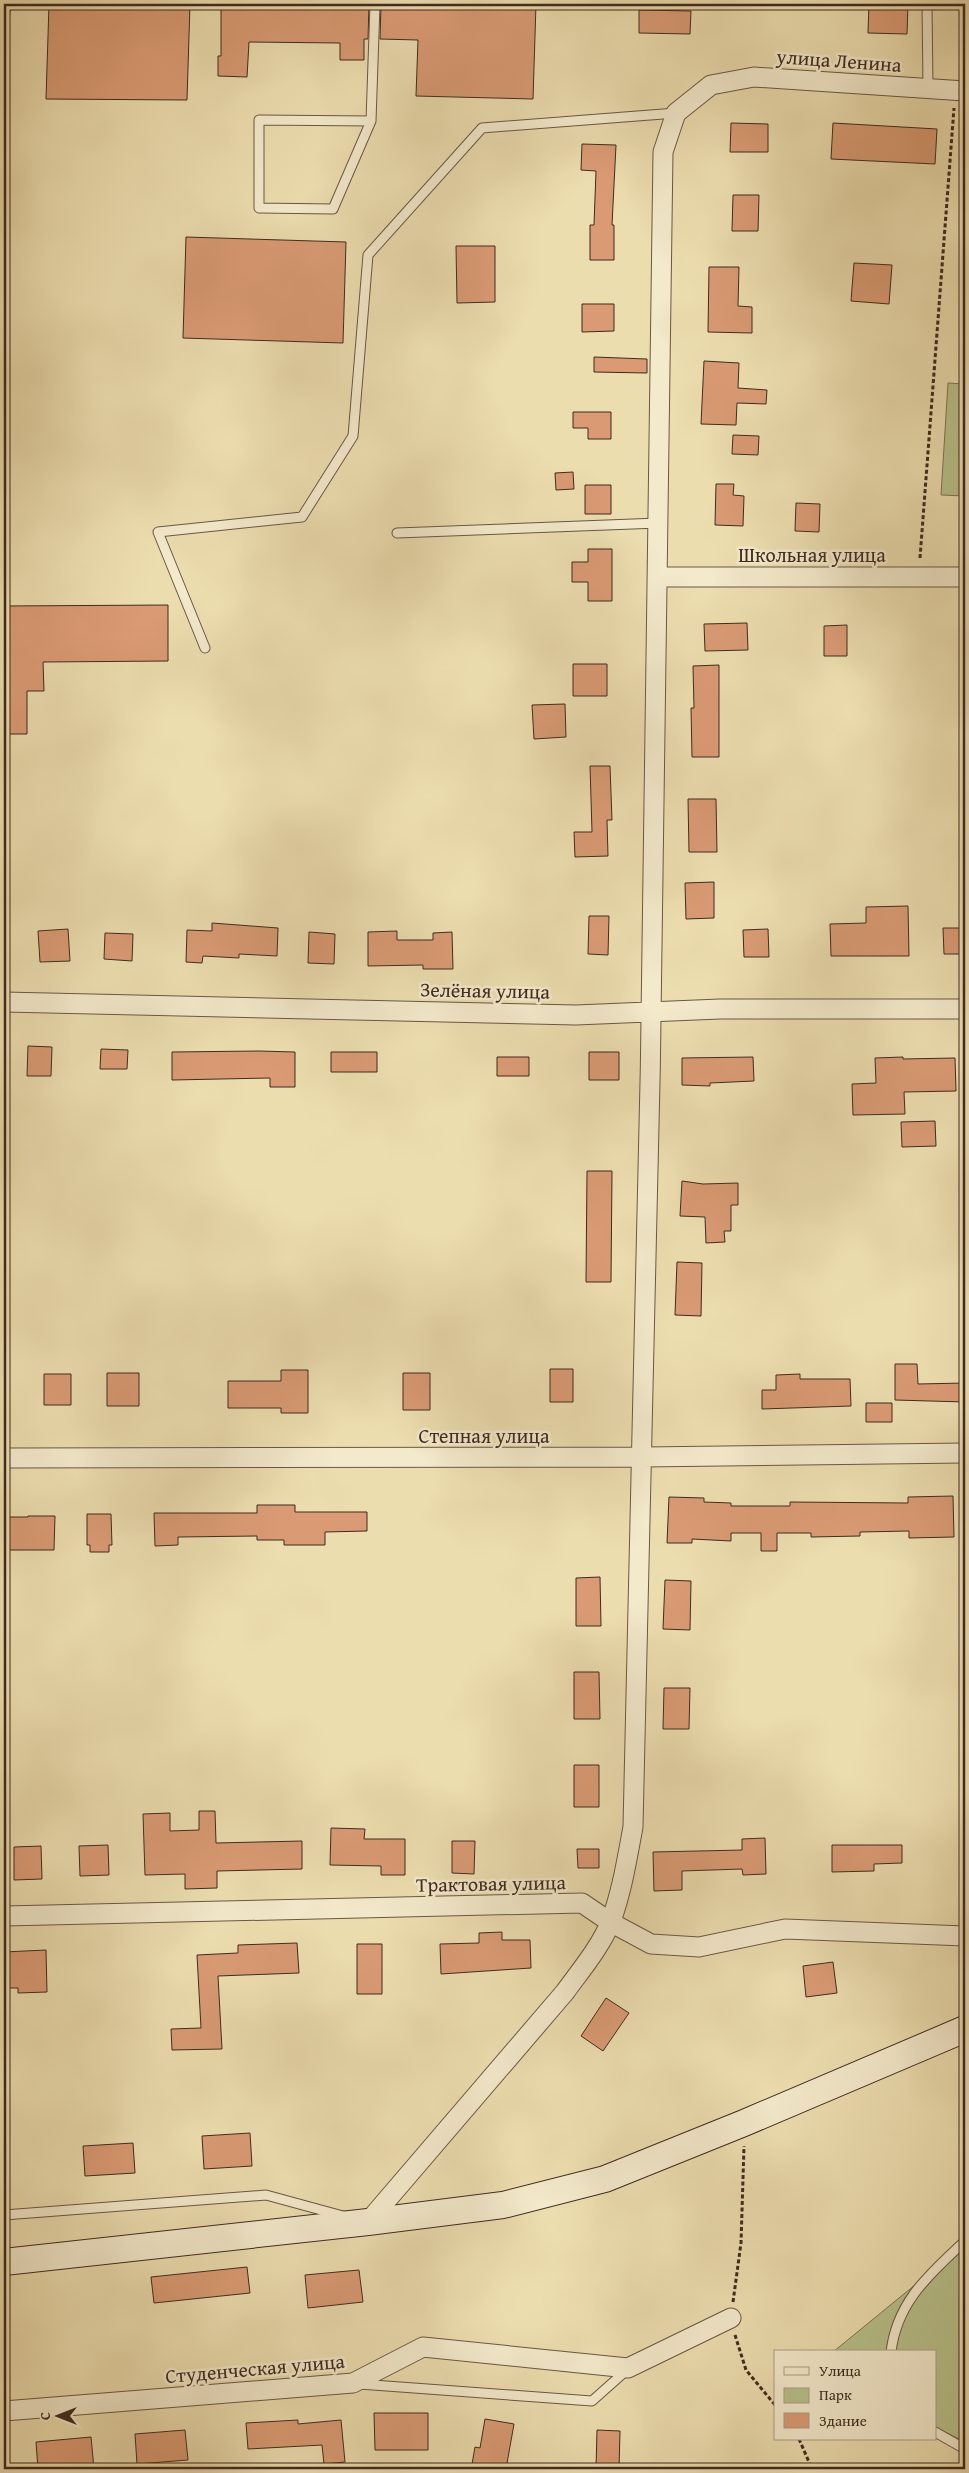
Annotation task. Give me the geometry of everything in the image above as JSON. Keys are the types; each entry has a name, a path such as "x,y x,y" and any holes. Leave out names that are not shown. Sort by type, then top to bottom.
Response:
{"main road":[{"path":"4,2262 368,2222 503,2205 605,2179 744,2123 965,2029"}],"street":[{"name":"улица Ленина","path":"676,113 711,85 754,78 960,91"},
{"path":"368,2222 565,1992 588,1960 610,1922 624,1876 633,1827 643,1457 660,577 663,152 676,113"},
{"name":"Школьная улица","path":"660,577 965,577"},
{"name":"Зелёная улица","path":"4,1002 576,1015 720,1009 965,1009"},
{"name":"Степная улица","path":"4,1458 643,1457 965,1453"},
{"name":"Трактовая улица","path":"4,1916 582,1903 610,1922 651,1944 699,1947 785,1929 965,1936"},
{"path":"628,2368 730,2318"},
{"name":"Студенческая улица","path":"4,2411 352,2384 423,2348 628,2368"}],"lane":[{"path":"4,14 7,4"},
{"path":"371,122 259,120 260,208 333,209 371,122 375,4"},
{"path":"926,4 928,88"},
{"path":"205,648 158,532 302,517 352,436 368,255 482,128 676,113"},
{"path":"397,534 660,523"},
{"path":"4,2215 266,2195 368,2222"},
{"path":"891,2350 899,2319 919,2285 965,2241"},
{"path":"352,2384 592,2401 628,2368"},
{"path":"936,2433 965,2449"}],"path":[{"path":"919,577 960,91"},
{"path":"744,2123 741,2243 730,2318 746,2370 774,2404"},
{"path":"798,2440 812,2469"}],"green space":[{"path":"948,383 965,384 965,496 941,495"},
{"path":"965,2244 965,2442 936,2428 936,2350 835,2350"}],"building":[{"path":"49,4 190,4 187,100 46,99"},
{"path":"221,4 369,4 368,39 364,39 364,60 340,60 340,43 249,42 247,77 218,76 218,56 221,56"},
{"path":"381,4 536,4 533,99 416,96 418,40 380,39"},
{"path":"869,4 908,4 907,34 868,33"},
{"path":"639,10 691,11 690,34 639,33"},
{"path":"731,123 768,124 768,152 730,152"},
{"path":"833,123 937,129 935,164 831,159"},
{"path":"582,144 616,145 612,225 614,225 614,260 590,260 590,225 594,225 596,171 581,170"},
{"path":"733,195 759,195 758,231 732,231"},
{"path":"186,237 346,242 343,343 183,338"},
{"path":"456,246 495,246 495,302 457,303"},
{"path":"854,263 892,265 889,304 851,301"},
{"path":"709,267 739,267 738,306 752,307 752,333 708,332"},
{"path":"582,304 614,304 614,331 582,332"},
{"path":"594,357 647,359 647,373 594,372"},
{"path":"704,361 739,363 738,388 767,390 766,404 737,403 736,425 701,424"},
{"path":"573,412 611,412 611,439 588,439 588,428 573,428"},
{"path":"733,435 759,436 758,455 732,454"},
{"path":"573,472 574,489 556,490 555,473"},
{"path":"716,484 734,484 733,495 744,496 743,526 715,525"},
{"path":"585,485 611,485 611,514 585,514"},
{"path":"796,503 820,504 819,532 795,531"},
{"path":"588,549 612,549 612,601 588,601 588,582 572,582 572,562 588,562"},
{"path":"168,605 168,661 43,662 44,691 27,691 27,734 4,734 4,606"},
{"path":"747,623 748,650 705,651 704,624"},
{"path":"847,625 847,656 824,656 824,626"},
{"path":"573,664 607,664 607,696 573,696"},
{"path":"719,665 719,757 692,757 691,708 694,708 693,666"},
{"path":"565,704 566,737 534,739 532,705"},
{"path":"590,766 610,766 612,820 607,820 608,856 575,857 574,832 592,832"},
{"path":"688,799 716,799 717,852 689,852"},
{"path":"714,882 714,918 686,919 685,883"},
{"path":"908,906 909,956 831,956 830,924 866,923 866,907"},
{"path":"589,916 609,916 608,955 588,954"},
{"path":"212,923 278,928 277,956 239,954 239,958 203,956 202,963 186,962 187,930 212,931"},
{"path":"943,928 965,928 965,954 944,954"},
{"path":"68,929 70,961 40,962 38,931"},
{"path":"768,929 769,957 744,957 743,930"},
{"path":"397,931 397,940 433,940 433,933 452,932 453,969 423,969 423,965 368,966 368,932"},
{"path":"309,932 335,934 334,964 308,963"},
{"path":"105,933 133,934 132,961 104,959"},
{"path":"28,1046 52,1047 51,1076 27,1076"},
{"path":"101,1049 128,1050 127,1069 100,1069"},
{"path":"172,1052 295,1052 295,1087 270,1087 270,1078 172,1080"},
{"path":"331,1052 377,1052 377,1072 331,1072"},
{"path":"589,1052 619,1052 619,1080 589,1080"},
{"path":"497,1057 529,1057 529,1076 497,1076"},
{"path":"753,1057 754,1081 710,1083 710,1086 682,1085 682,1058"},
{"path":"903,1057 903,1059 955,1058 956,1091 904,1092 905,1114 853,1115 852,1084 876,1083 875,1058"},
{"path":"935,1121 936,1146 902,1147 901,1122"},
{"path":"587,1171 612,1171 611,1282 586,1282"},
{"path":"682,1181 703,1184 738,1183 738,1205 731,1205 731,1231 724,1231 725,1242 706,1243 705,1217 680,1216"},
{"path":"677,1262 702,1263 701,1316 675,1315"},
{"path":"895,1364 917,1364 918,1384 965,1383 965,1402 895,1400"},
{"path":"550,1369 573,1369 573,1402 550,1402"},
{"path":"281,1370 308,1370 308,1413 281,1413 281,1408 228,1408 228,1381 281,1381"},
{"path":"107,1373 139,1373 139,1406 107,1406"},
{"path":"403,1373 430,1373 430,1410 403,1410"},
{"path":"44,1374 71,1374 71,1405 44,1405"},
{"path":"800,1374 800,1379 850,1379 851,1406 762,1409 762,1390 776,1390 776,1375"},
{"path":"866,1403 892,1403 892,1422 866,1422"},
{"path":"953,1496 954,1537 909,1538 909,1531 860,1532 860,1536 811,1537 811,1533 777,1533 777,1551 761,1551 761,1533 731,1533 731,1541 692,1539 692,1543 667,1543 669,1497 704,1498 704,1502 731,1503 731,1506 790,1506 790,1502 908,1503 908,1497"},
{"path":"257,1505 295,1505 295,1512 367,1512 367,1531 325,1532 325,1545 284,1545 284,1540 257,1540 257,1536 178,1537 178,1545 155,1546 154,1513 257,1513"},
{"path":"87,1514 111,1514 112,1545 109,1545 109,1552 90,1552 90,1545 87,1545"},
{"path":"55,1516 54,1550 4,1550 4,1517"},
{"path":"600,1577 601,1626 576,1626 576,1578"},
{"path":"665,1580 691,1581 690,1630 663,1629"},
{"path":"574,1672 599,1672 600,1719 574,1719"},
{"path":"664,1688 690,1688 689,1729 663,1729"},
{"path":"574,1765 599,1765 599,1807 574,1807"},
{"path":"199,1811 215,1811 216,1843 302,1841 302,1869 217,1871 217,1888 185,1889 185,1874 145,1875 143,1814 170,1813 170,1831 199,1830"},
{"path":"331,1828 365,1829 364,1839 405,1839 405,1875 381,1875 381,1866 330,1865"},
{"path":"765,1838 766,1874 743,1875 742,1869 682,1871 682,1890 654,1891 653,1852 742,1850 742,1839"},
{"path":"452,1841 475,1841 474,1874 452,1873"},
{"path":"108,1845 109,1875 80,1876 79,1846"},
{"path":"832,1845 902,1845 902,1863 874,1864 874,1871 832,1872"},
{"path":"41,1846 42,1879 14,1880 14,1847"},
{"path":"577,1849 599,1849 599,1868 578,1868"},
{"path":"502,1932 502,1940 530,1940 531,1968 441,1974 440,1944 479,1943 479,1933"},
{"path":"297,1943 299,1973 218,1976 222,2049 172,2050 171,2029 201,2028 197,1955 238,1953 238,1945"},
{"path":"357,1944 382,1944 382,1994 357,1994"},
{"path":"46,1950 47,1992 18,1993 18,1988 4,1988 4,1952"},
{"path":"833,1962 837,1993 806,1997 803,1966"},
{"path":"606,1998 629,2013 603,2051 581,2036"},
{"path":"250,2133 252,2166 204,2169 202,2136"},
{"path":"133,2143 135,2173 85,2176 83,2146"},
{"path":"247,2267 250,2293 154,2303 151,2277"},
{"path":"359,2270 363,2302 308,2308 305,2275"},
{"path":"374,2413 428,2413 428,2450 375,2450"},
{"path":"485,2419 514,2424 506,2469 472,2464 475,2447 480,2448"},
{"path":"298,2420 298,2424 341,2420 345,2462 324,2464 322,2445 248,2449 246,2423"},
{"path":"185,2430 188,2460 137,2464 135,2434"},
{"path":"597,2430 620,2431 619,2469 596,2469"},
{"path":"91,2437 94,2469 38,2469 36,2442"}]}
